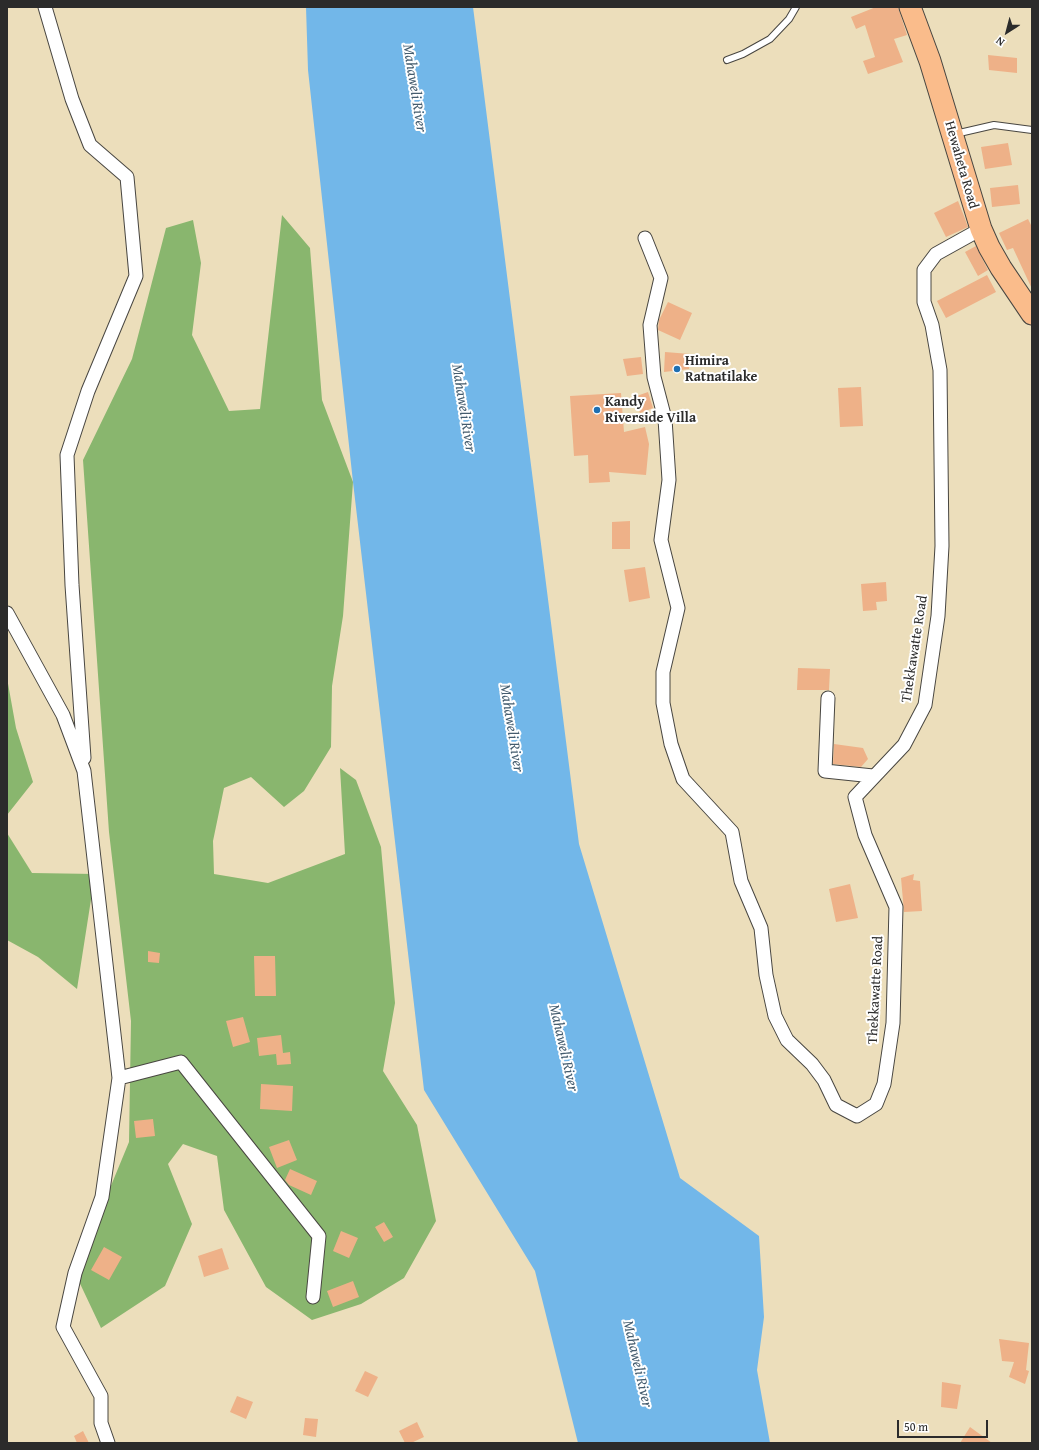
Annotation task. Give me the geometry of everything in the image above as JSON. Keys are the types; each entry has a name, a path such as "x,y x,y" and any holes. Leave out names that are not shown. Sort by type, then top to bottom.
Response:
{"highway":[{"name":"Hewaheta Road","path":"910,7 930,61 981,229 1000,268 1032,314"}],"street":[{"path":"45,7 72,99 90,145 128,177 136,276 88,391 67,455 72,585 84,771 119,1078 102,1197 74,1273 63,1326 101,1396 101,1424 108,1443"},
{"name":"Thekkawatte Road","path":"645,238 661,278 650,325 654,377 664,418 669,480 661,540 678,608 663,672 663,703 672,744 682,780 732,832 741,881 761,928 766,975 776,1016 787,1040 816,1069 824,1080 836,1105 857,1116 876,1104 884,1084 893,1023 896,907 865,835 855,797 873,776 904,745 925,705 938,616 942,546 940,370 932,325 924,302 924,270 936,254 981,229"},
{"path":"7,613 63,715 84,771"},
{"path":"828,698 826,771 873,776"},
{"path":"119,1078 181,1062 319,1236 313,1297"}],"lane":[{"path":"726,60 743,54 770,39 790,19 796,7"},
{"path":"953,135 994,125 1032,130"}],"green space":[{"path":"282,215 310,248 322,400 353,482 343,616 332,686 331,747 304,791 284,807 251,777 224,788 213,841 214,874 268,883 345,854 340,768 356,780 381,847 395,1003 383,1071 417,1125 436,1221 404,1278 361,1304 312,1320 266,1287 224,1210 217,1156 183,1144 168,1164 192,1224 165,1286 101,1328 75,1273 129,1142 131,1021 109,832 83,460 132,359 166,228 193,220 201,263 192,335 229,411 260,409"},
{"path":"7,678 16,728 33,782 7,815"},
{"path":"7,833 32,873 95,874 77,989 38,957 7,940"}],"water":[{"name":"Mahaweli River","path":"306,7 473,7 579,844 680,1178 759,1236 764,1317 757,1370 770,1443 578,1443 535,1271 424,1090 353,482 308,70"}],"building":[{"path":"876,7 898,7 907,35 894,39 903,62 868,74 863,61 875,57 865,25 856,29 851,17"},
{"path":"988,55 1017,58 1017,73 989,70"},
{"path":"1008,143 1012,165 985,169 981,147"},
{"path":"1018,185 1020,204 992,207 990,188"},
{"path":"958,201 968,227 946,237 934,213"},
{"path":"1028,219 1032,227 1032,289 1013,248 1007,250 999,233"},
{"path":"976,246 988,270 978,276 965,252"},
{"path":"987,275 996,292 946,318 937,301"},
{"path":"668,302 692,313 680,340 658,330 659,320"},
{"path":"665,352 690,354 689,369 664,372"},
{"path":"641,357 643,374 627,376 623,359"},
{"path":"861,387 863,426 840,427 838,388"},
{"path":"648,392 653,408 640,413 634,397"},
{"path":"621,393 624,432 645,427 649,444 646,475 609,472 610,482 589,483 588,455 574,456 570,396"},
{"path":"630,521 630,549 612,549 612,522"},
{"path":"645,567 650,598 629,602 624,570"},
{"path":"886,582 887,601 876,602 877,610 863,611 861,584"},
{"path":"798,668 830,669 829,690 797,690"},
{"path":"834,744 863,748 868,759 861,767 833,764"},
{"path":"914,874 913,880 920,881 922,911 904,912 901,878"},
{"path":"850,884 858,918 836,922 829,889"},
{"path":"148,951 160,953 159,963 148,962"},
{"path":"254,956 275,956 276,996 255,996"},
{"path":"243,1017 250,1042 233,1047 226,1021"},
{"path":"281,1035 283,1053 290,1052 291,1064 277,1065 276,1054 259,1056 257,1038"},
{"path":"261,1084 293,1086 292,1111 260,1109"},
{"path":"153,1119 155,1136 136,1138 134,1121"},
{"path":"289,1140 297,1160 277,1168 269,1147"},
{"path":"290,1169 317,1181 311,1195 289,1185 285,1180"},
{"path":"384,1222 393,1237 384,1242 375,1227"},
{"path":"341,1231 358,1238 349,1258 333,1251"},
{"path":"104,1247 122,1257 109,1280 91,1270"},
{"path":"222,1248 229,1269 204,1277 198,1256"},
{"path":"353,1281 359,1297 333,1307 327,1291"},
{"path":"999,1339 1029,1343 1026,1370 1029,1371 1025,1384 1009,1377 1014,1362 1002,1361"},
{"path":"365,1371 378,1377 368,1397 355,1391"},
{"path":"942,1382 961,1385 957,1409 941,1407"},
{"path":"237,1396 253,1402 246,1419 230,1412"},
{"path":"305,1418 318,1419 316,1437 303,1435"},
{"path":"417,1422 424,1437 411,1443 405,1443 399,1431"},
{"path":"970,1427 992,1443 960,1443"},
{"path":"83,1431 89,1443 77,1443 74,1436"}],"place":[{"name":"Himira Ratnatilake","path":"677,369"},
{"name":"Kandy Riverside Villa","path":"597,410"}]}
